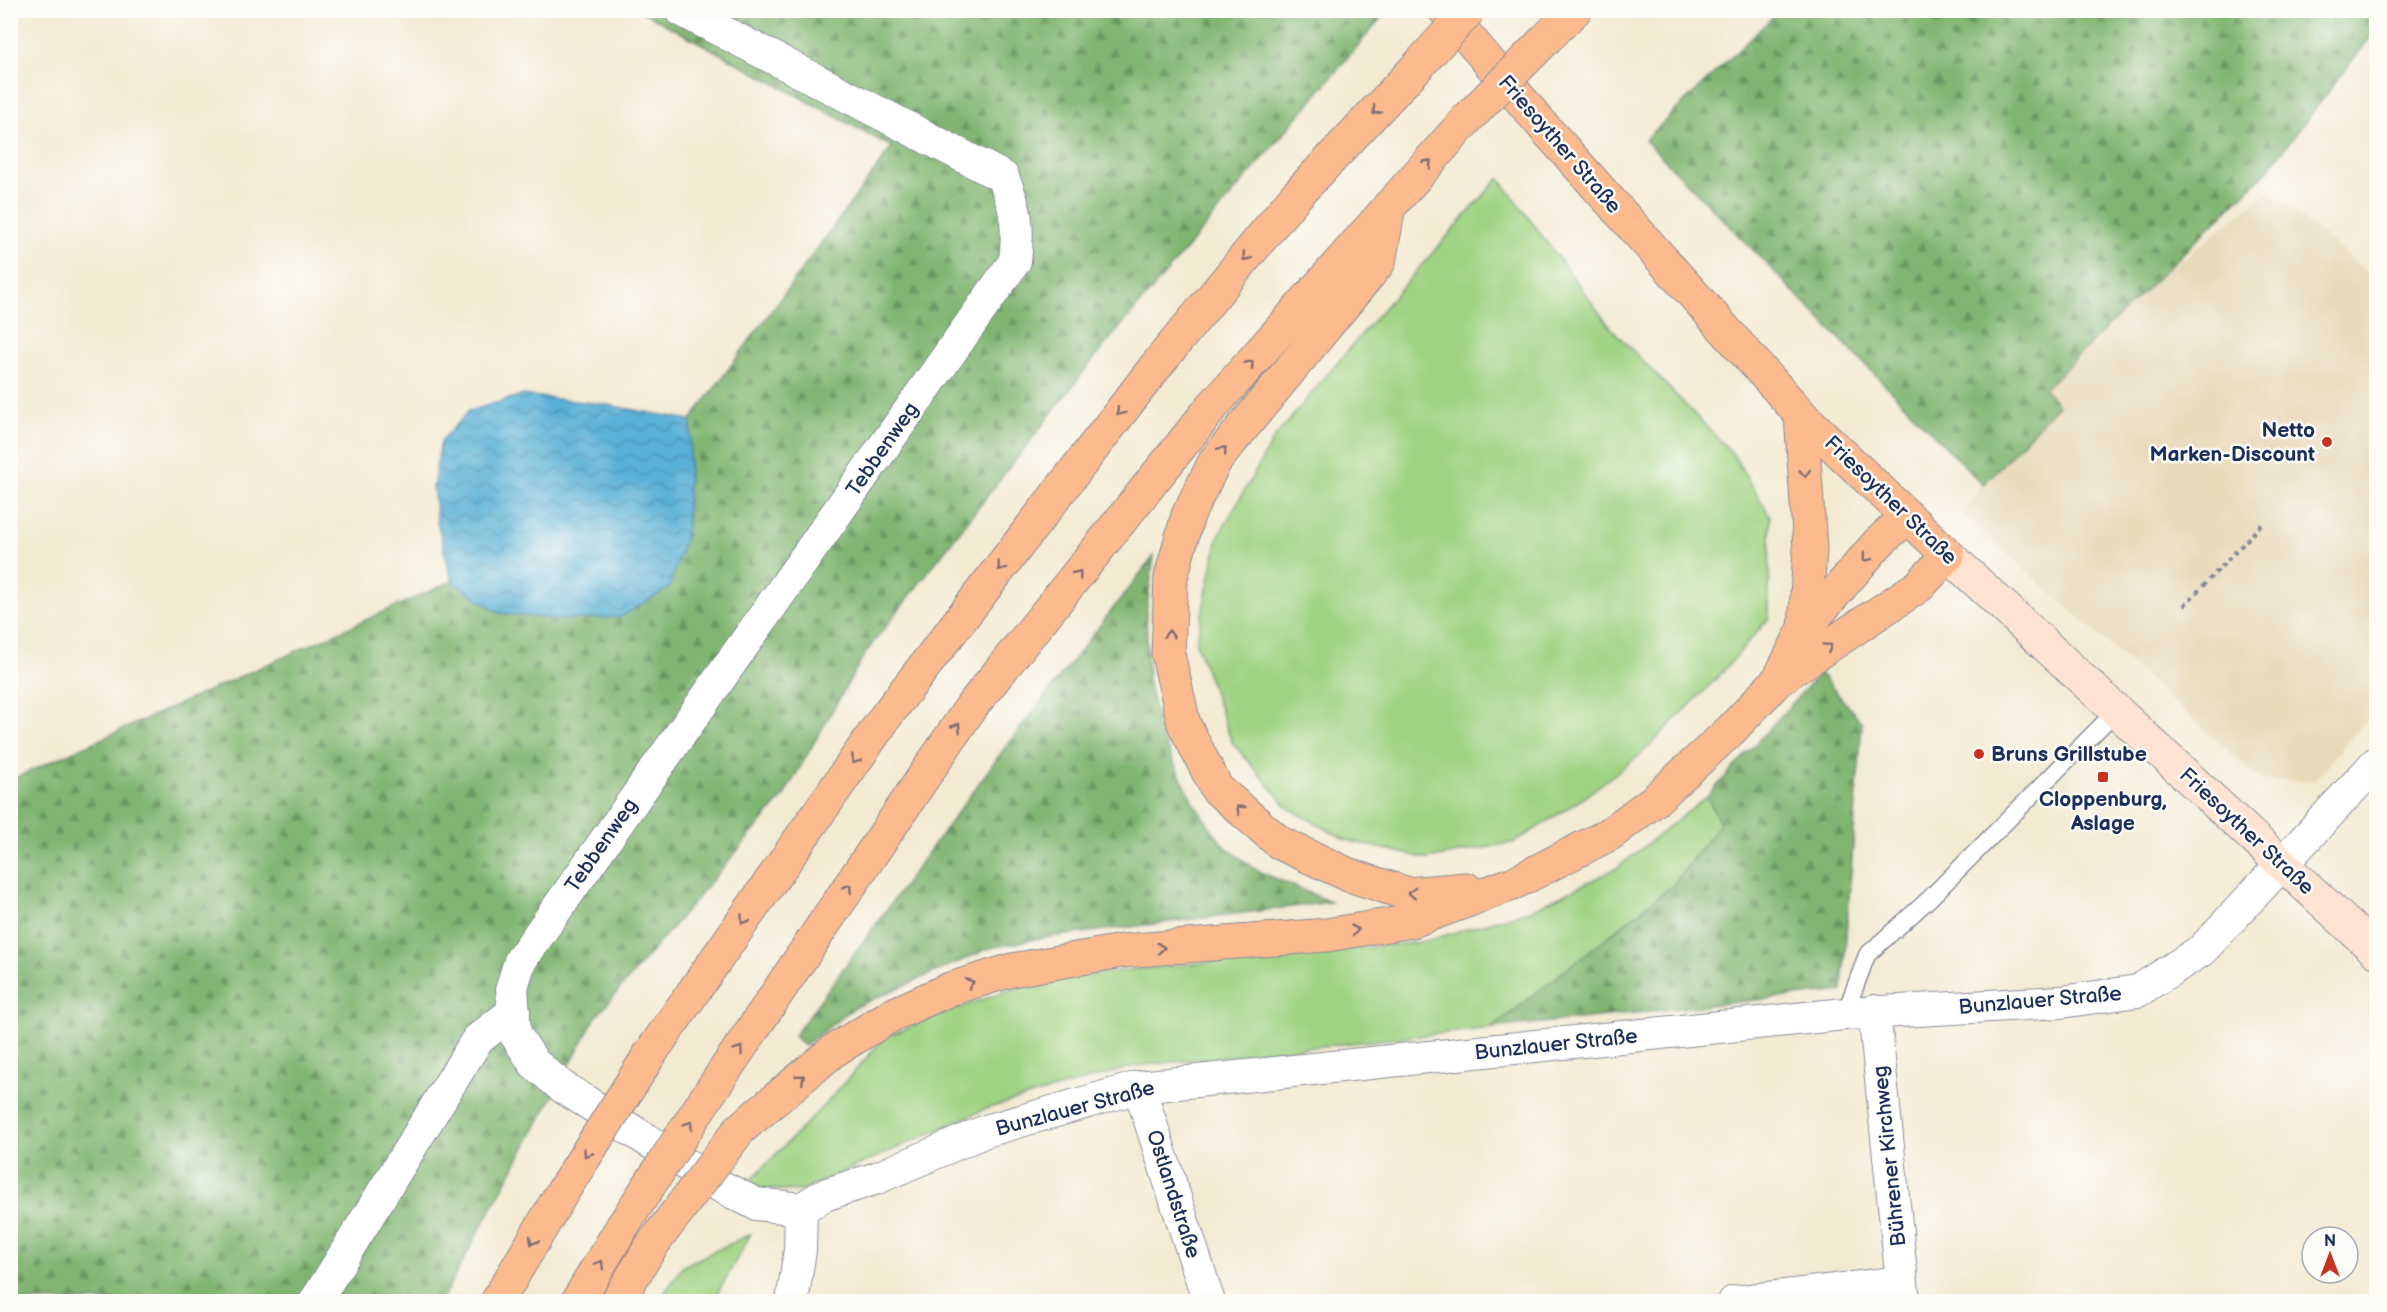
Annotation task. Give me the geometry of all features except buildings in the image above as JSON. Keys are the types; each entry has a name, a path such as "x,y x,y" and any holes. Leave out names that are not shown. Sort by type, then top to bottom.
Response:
{"main road":[{"name":"Friesoyther Straße","path":"1445,10 1543,126 1801,415 1948,555"},
{"path":"497,1302 563,1191 652,1051 889,712 1156,366 1294,198 1469,10"},
{"path":"577,1302 622,1227 706,1098 971,707 1211,408 1467,119 1575,10"},
{"path":"1389,206 1379,262 1215,460 1188,515 1171,577 1168,654 1184,724 1217,789 1280,843 1349,875 1408,894 1512,884"},
{"path":"1801,415 1810,548 1805,628"},
{"path":"1779,679 1805,628 1878,543 1907,517"},
{"path":"617,1302 652,1245 740,1129 833,1051 892,1015 950,989 1001,973 1122,951 1327,935 1412,921 1512,884 1610,834 1655,800 1723,738 1779,679 1919,586 1948,555"}],"street":[{"name":"Tebbenweg","path":"681,10 1003,177 1015,206 1018,232 1015,261 520,961 512,987 516,1034 534,1064 561,1086 722,1186 756,1203 801,1209"},
{"name":"Friesoyther Straße","path":"1948,555 2376,951"},
{"name":"Bunzlauer Straße","path":"801,1209 825,1195 877,1178 986,1131 1139,1087 1860,1012 2061,1002 2138,991 2202,950 2376,763"},
{"path":"315,1302 477,1040 514,1011"},
{"name":"Bührener Kirchweg","path":"1860,1012 1903,1292"},
{"name":"Ostlandstraße","path":"1139,1087 1209,1302"},
{"path":"792,1302 800,1250 801,1209"},
{"path":"1734,1302 1903,1292"}],"lane":[{"path":"1860,1012 1867,955 1935,893 2116,711"}],"path":[{"path":"2184,606 2262,524"}],"shaded area":[{"path":"2270,191 2376,280 2376,708 2314,781 2261,780 1963,514 2066,348"}],"green space":[{"path":"1780,10 2376,10 2376,30 2267,171 2044,389 2058,405 1983,485 1645,140"},
{"path":"641,11 1387,11 1100,351 866,652 783,797 596,1017 441,1301 11,1301 10,780 452,581 499,613 686,535 691,420 892,147"},
{"path":"1499,178 1610,327 1732,453 1770,516 1769,618 1721,674 1641,754 1582,799 1515,842 1428,859 1346,840 1288,808 1232,742 1196,643 1218,537 1275,437 1382,310"},
{"path":"1154,556 1146,613 1148,679 1160,734 1194,804 1223,845 1258,871 1331,902 1041,938 990,948 855,1007 804,1046 794,1036 1004,749"},
{"path":"1820,673 1862,723 1842,991 1492,1028 1673,885 1720,823 1707,797"},
{"path":"1707,797 1720,823 1673,885 1492,1028 1135,1066 985,1109 800,1191 759,1189 749,1182 829,1100 885,1037 1034,981 1422,942 1529,911 1617,868"},
{"path":"751,1234 713,1301 659,1301 683,1266"}],"water":[{"path":"522,395 602,404 691,420 686,535 669,588 621,617 562,620 499,613 452,581 437,521 433,486 441,441 469,411"}],"place":[{"name":"Netto Marken-Discount","path":"2327,442"},
{"name":"Bruns Grillstube","path":"1979,754"},
{"name":"Cloppenburg, Aslage","path":"2103,777"}]}
